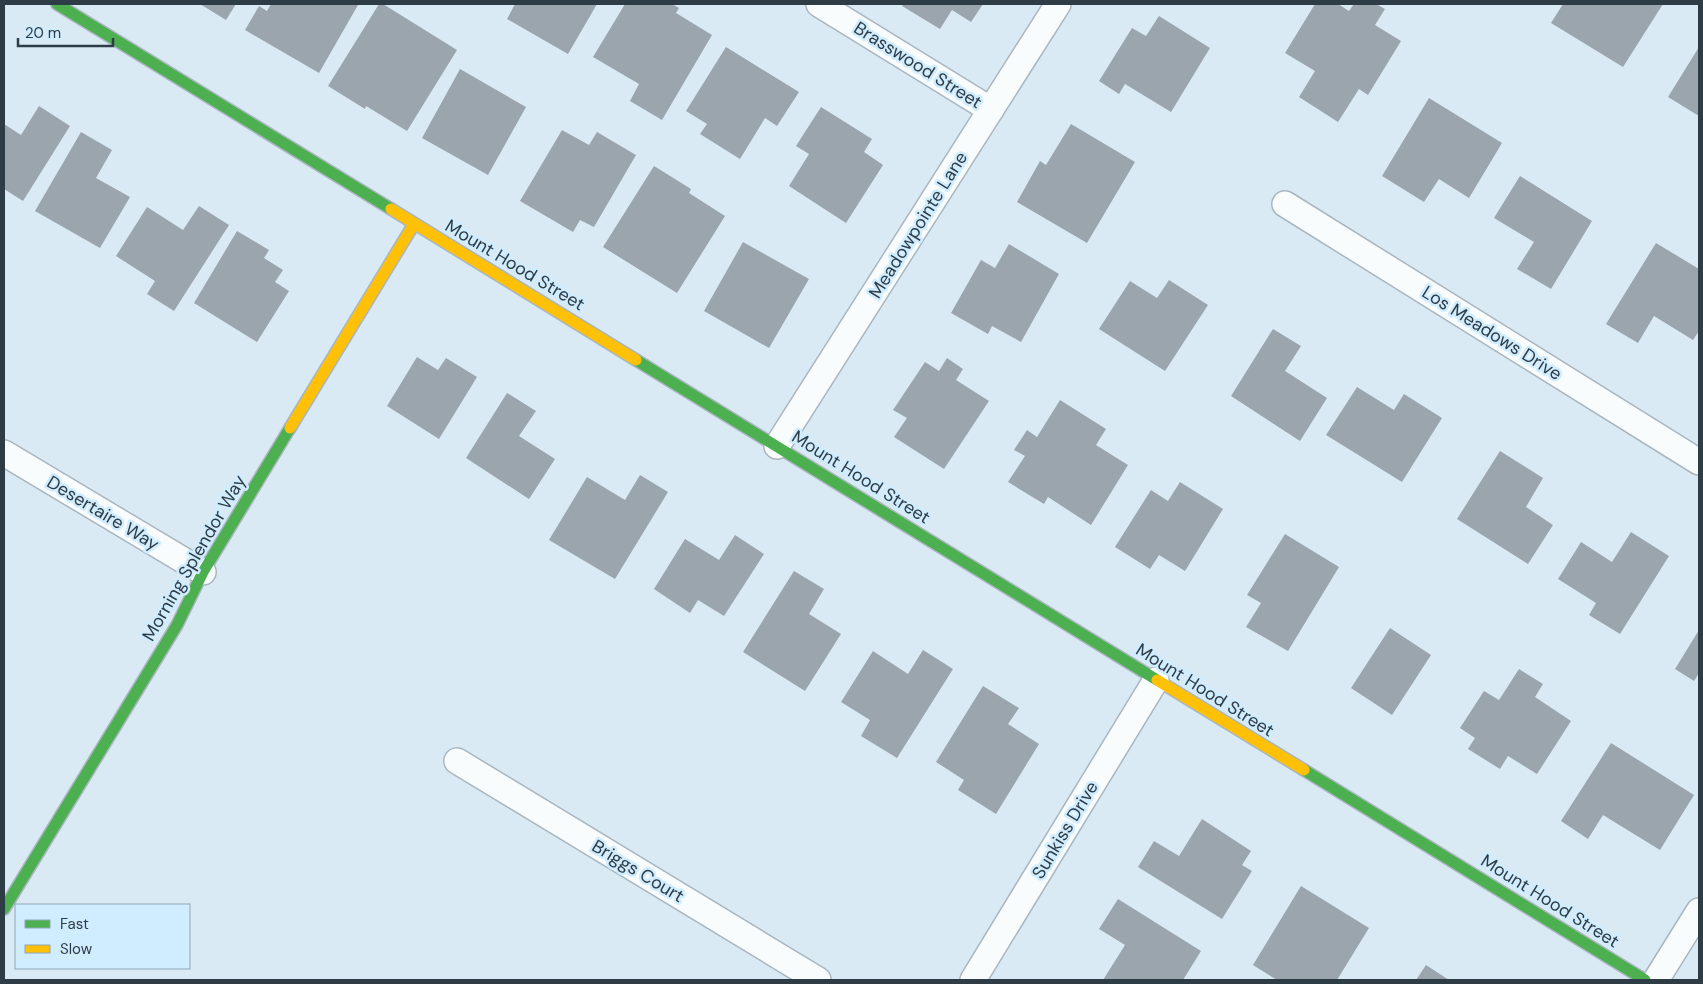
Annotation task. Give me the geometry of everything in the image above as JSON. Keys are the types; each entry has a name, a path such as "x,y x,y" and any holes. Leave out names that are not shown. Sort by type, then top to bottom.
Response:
{"street":[{"name":"Mount Hood Street","path":"57,4 1645,980"},
{"name":"Brasswood Street","path":"819,4 991,110"},
{"name":"Meadowpointe Lane","path":"778,446 1058,4"},
{"name":"Los Meadows Drive","path":"1284,204 1699,462"},
{"name":"Morning Splendor Way","path":"4,909 177,625 203,572 414,224"},
{"name":"Desertaire Way","path":"4,453 203,572"},
{"name":"Sunkiss Drive","path":"973,980 1156,680"},
{"name":"Briggs Court","path":"457,761 818,980"},
{"path":"1656,980 1699,911"}],"building":[{"path":"200,4 236,4 226,20"},
{"path":"271,4 358,5 319,73 245,30 259,6 267,11"},
{"path":"379,4 383,4 457,50 407,131 366,106 365,109 328,86"},
{"path":"515,4 597,4 568,54 507,19"},
{"path":"625,4 672,4 679,8 676,13 712,35 662,120 630,101 639,84 593,57"},
{"path":"903,4 983,4 971,22 952,10 940,29 902,6"},
{"path":"1315,4 1338,4 1349,11 1354,4 1376,4 1385,9 1375,25 1401,41 1368,95 1359,89 1338,122 1299,97 1315,71 1285,53"},
{"path":"1563,4 1663,4 1623,67 1551,23"},
{"path":"1159,16 1210,48 1171,112 1125,84 1119,94 1099,81 1132,28 1146,36"},
{"path":"726,47 799,92 777,126 765,118 740,159 700,134 707,124 686,111"},
{"path":"1699,47 1699,116 1668,97"},
{"path":"460,69 526,107 488,175 422,138"},
{"path":"1429,98 1502,143 1469,198 1439,179 1424,202 1382,176"},
{"path":"39,106 70,126 23,201 4,189 4,124 21,135"},
{"path":"821,107 872,139 864,152 883,165 846,223 789,186 809,154 796,146"},
{"path":"1071,124 1135,162 1087,243 1017,202 1040,161 1046,165"},
{"path":"562,130 589,145 597,132 636,155 594,227 580,220 573,232 520,201"},
{"path":"81,132 112,150 96,178 130,197 100,248 35,211"},
{"path":"654,166 691,189 689,193 725,216 677,293 603,247"},
{"path":"1520,176 1592,221 1551,289 1517,269 1534,242 1494,218"},
{"path":"199,206 229,225 174,311 147,294 155,281 116,256 147,207 183,230"},
{"path":"237,231 269,250 264,258 283,270 275,282 289,291 257,342 194,303"},
{"path":"743,242 809,279 769,348 704,311"},
{"path":"1656,243 1699,269 1699,331 1693,340 1654,316 1638,343 1606,324"},
{"path":"1009,244 1059,274 1021,342 992,326 988,334 951,313 981,260 995,268"},
{"path":"1169,280 1208,305 1165,371 1099,329 1130,281 1157,298"},
{"path":"1273,329 1301,346 1285,371 1327,398 1300,441 1231,396"},
{"path":"417,357 438,370 446,358 477,377 439,439 387,406"},
{"path":"947,358 963,369 956,380 989,401 944,469 894,437 907,418 893,410 925,362 939,371"},
{"path":"1357,387 1394,410 1404,394 1442,418 1402,482 1326,435"},
{"path":"507,393 536,411 519,436 555,459 529,499 466,458"},
{"path":"1060,400 1106,429 1096,445 1128,465 1091,525 1048,497 1044,504 1008,482 1025,456 1014,450 1027,430 1037,437"},
{"path":"1500,451 1543,478 1526,507 1553,525 1528,564 1457,519"},
{"path":"640,475 668,492 615,579 549,540 587,477 625,500"},
{"path":"1180,482 1223,509 1185,571 1159,555 1150,569 1115,547 1151,490 1168,501"},
{"path":"1631,532 1669,556 1620,634 1589,615 1596,603 1558,579 1581,542 1612,562"},
{"path":"1285,534 1339,567 1288,651 1246,627 1261,603 1247,595"},
{"path":"735,535 764,554 724,616 698,600 690,613 654,589 685,539 719,560"},
{"path":"794,571 824,589 809,614 841,634 805,691 743,652"},
{"path":"1390,628 1431,655 1392,715 1351,688"},
{"path":"1699,630 1699,673 1694,681 1675,669"},
{"path":"923,650 953,669 897,758 861,736 870,720 841,702 873,651 908,674"},
{"path":"1519,669 1543,684 1535,697 1571,721 1537,774 1508,756 1500,769 1468,749 1475,738 1460,728 1484,691 1499,700"},
{"path":"983,686 1019,708 1008,724 1039,744 996,814 958,790 964,780 936,762"},
{"path":"1611,743 1694,795 1660,850 1603,815 1588,839 1561,821"},
{"path":"1202,819 1251,851 1242,865 1252,871 1222,919 1138,867 1154,841 1179,856"},
{"path":"1301,886 1369,928 1337,980 1277,980 1253,965"},
{"path":"1118,899 1201,951 1183,980 1103,980 1125,945 1099,929"},
{"path":"1426,965 1449,980 1416,980"}],"traffic: fast":[{"path":"57,4 391,209"},
{"path":"636,360 1157,680"},
{"path":"4,909 177,625 203,572 290,428"},
{"path":"1304,770 1645,980"}],"traffic: slow":[{"path":"391,209 636,360"},
{"path":"290,428 414,224"},
{"path":"1157,680 1304,770"}]}
